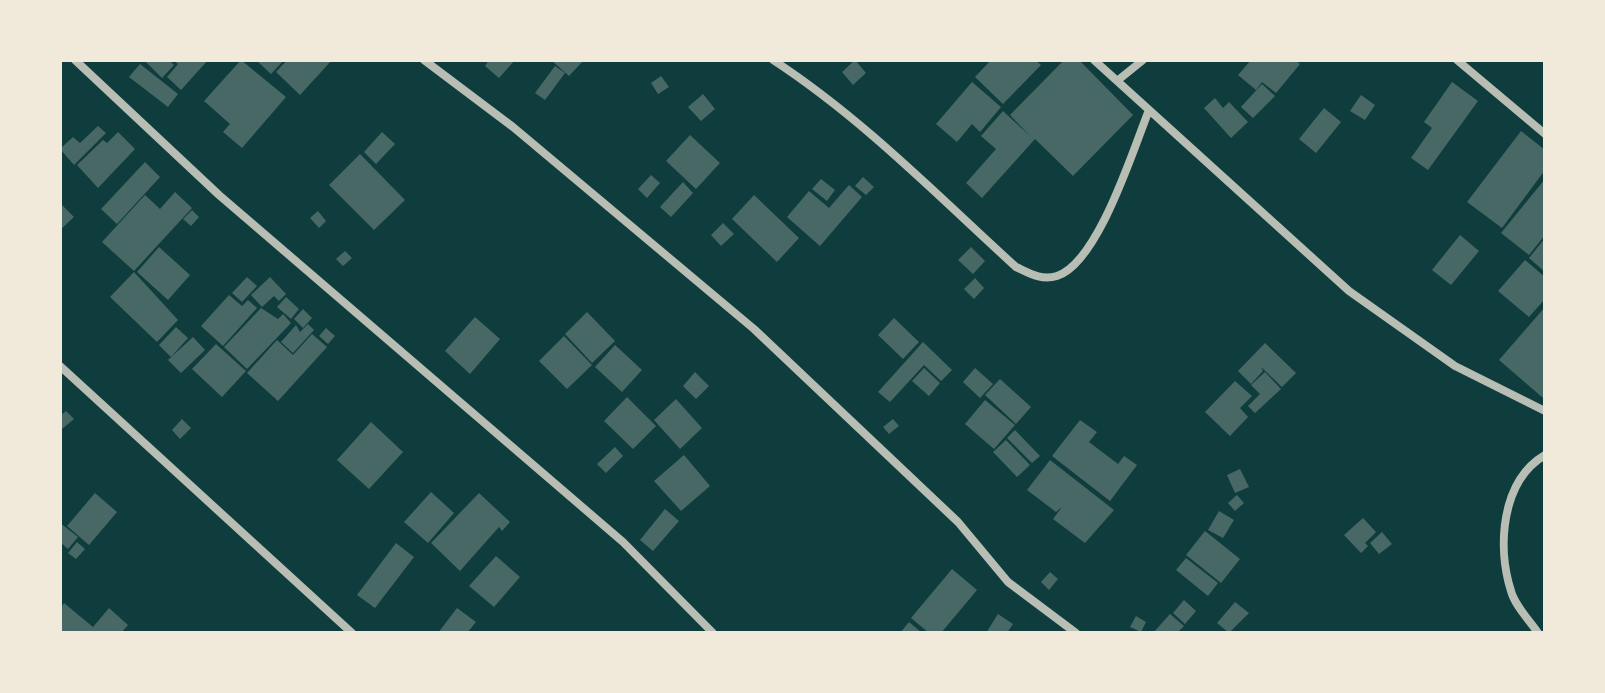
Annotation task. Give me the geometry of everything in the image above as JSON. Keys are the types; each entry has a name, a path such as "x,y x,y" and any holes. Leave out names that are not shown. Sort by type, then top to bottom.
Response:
{"street":[{"path":"75,60 219,195 623,542 713,633"},
{"path":"424,60 513,127 754,329 958,522 1008,582 1076,633"},
{"path":"773,60 817,89 870,133 1016,267 1040,278 1058,276 1080,262 1110,204 1149,110"},
{"path":"1094,60 1349,291 1455,366 1545,411"},
{"path":"1117,81 1143,60"},
{"path":"1457,60 1545,134"},
{"path":"60,366 352,633"},
{"path":"1538,633 1511,594 1501,534 1512,498 1534,461 1545,455"}],"building":[{"path":"144,60 169,60 174,65 162,78"},
{"path":"173,60 208,60 181,90 167,77 178,64"},
{"path":"241,60 286,97 242,148 223,132 230,124 204,101"},
{"path":"256,60 284,60 271,74"},
{"path":"287,60 332,60 300,95 276,72"},
{"path":"489,60 515,60 499,78 485,66"},
{"path":"551,60 584,60 569,76"},
{"path":"855,60 866,73 853,85 842,72"},
{"path":"991,60 1035,60 1041,65 1003,104 975,77"},
{"path":"1064,60 1079,60 1133,115 1073,176 1035,139 982,198 966,183 996,149 981,136 1003,111 1030,136 1010,115"},
{"path":"1251,60 1295,60 1300,64 1276,93 1262,82 1256,90 1238,75"},
{"path":"140,64 178,94 168,107 129,77"},
{"path":"555,66 565,73 545,100 535,93"},
{"path":"661,76 669,87 658,94 651,83"},
{"path":"972,82 1001,107 980,132 972,124 957,142 936,124"},
{"path":"1452,82 1478,101 1428,170 1411,158 1432,128 1424,122"},
{"path":"1262,84 1275,96 1253,118 1241,107"},
{"path":"703,94 715,109 701,121 688,107"},
{"path":"1361,95 1375,105 1365,120 1350,111"},
{"path":"1215,98 1223,108 1229,102 1248,122 1231,138 1204,108"},
{"path":"1324,108 1341,122 1316,153 1299,139"},
{"path":"98,126 106,133 74,165 60,149 73,137 80,143"},
{"path":"1521,131 1545,150 1545,170 1502,228 1467,202"},
{"path":"118,132 135,149 98,188 77,165 103,140 107,143"},
{"path":"382,132 395,144 376,164 364,152"},
{"path":"690,135 720,163 696,189 666,161"},
{"path":"360,154 405,200 374,230 329,185"},
{"path":"145,162 160,177 117,224 101,209"},
{"path":"651,175 660,183 647,198 638,189"},
{"path":"863,177 874,187 866,195 855,186"},
{"path":"821,179 835,190 827,201 812,189"},
{"path":"1545,179 1545,235 1529,255 1501,233"},
{"path":"683,182 693,193 671,217 660,207"},
{"path":"849,185 862,197 820,246 787,217 809,191 829,208"},
{"path":"175,192 192,208 134,271 102,242 145,195 160,209"},
{"path":"754,195 799,238 777,262 732,219"},
{"path":"60,203 74,217 60,230"},
{"path":"192,210 199,217 191,226 183,219"},
{"path":"318,211 326,221 319,228 310,218"},
{"path":"723,223 734,234 721,246 711,235"},
{"path":"1460,235 1479,251 1451,285 1432,270"},
{"path":"1545,238 1545,272 1529,258"},
{"path":"159,247 190,275 168,300 137,272"},
{"path":"971,247 985,261 973,274 958,260"},
{"path":"345,251 352,258 343,266 336,259"},
{"path":"1525,260 1545,277 1545,299 1529,317 1498,291"},
{"path":"134,272 178,320 157,342 110,297"},
{"path":"247,277 257,286 242,302 232,293"},
{"path":"270,277 286,294 279,301 274,296 262,307 251,295"},
{"path":"975,278 984,288 974,299 964,289"},
{"path":"229,295 242,306 248,300 257,308 223,346 201,326"},
{"path":"286,297 299,309 291,319 277,307"},
{"path":"1545,307 1545,396 1543,398 1499,360"},
{"path":"261,308 278,319 283,314 291,323 247,369 224,347"},
{"path":"303,309 312,318 303,328 294,319"},
{"path":"587,312 615,341 592,363 565,334"},
{"path":"475,317 500,339 470,374 445,351"},
{"path":"894,318 919,342 903,359 878,335"},
{"path":"308,324 314,330 293,353 281,342 296,325 300,332"},
{"path":"176,327 188,338 171,357 159,345"},
{"path":"326,328 335,336 328,344 319,336"},
{"path":"312,334 327,347 278,401 247,373 277,340 293,355"},
{"path":"564,336 592,365 567,389 539,361"},
{"path":"193,337 205,350 181,373 168,360"},
{"path":"923,342 952,370 941,381 924,365 890,402 878,392"},
{"path":"1265,343 1296,373 1282,387 1261,367 1263,371 1251,384 1238,371"},
{"path":"216,344 246,371 222,397 192,369"},
{"path":"615,345 642,370 622,392 595,367"},
{"path":"924,368 940,383 929,396 912,381"},
{"path":"975,368 993,384 980,398 963,382"},
{"path":"695,372 709,386 696,399 683,386"},
{"path":"1265,372 1281,389 1255,413 1248,406 1260,394 1251,385"},
{"path":"1000,379 1031,407 1016,424 985,395"},
{"path":"1235,381 1252,396 1240,408 1248,417 1230,436 1205,412"},
{"path":"627,397 656,426 633,449 604,421"},
{"path":"676,399 702,428 680,449 654,420"},
{"path":"985,400 1015,425 994,449 965,424"},
{"path":"66,411 74,419 62,429 60,416"},
{"path":"182,419 191,428 180,439 172,430"},
{"path":"893,419 899,426 889,434 883,427"},
{"path":"1080,420 1097,432 1089,442 1118,464 1124,456 1137,465 1110,501 1052,456"},
{"path":"371,422 403,452 369,489 337,460"},
{"path":"1015,430 1040,456 1032,463 1007,438"},
{"path":"1006,440 1030,465 1017,477 993,452"},
{"path":"615,447 623,456 606,473 597,464"},
{"path":"684,455 710,486 681,511 654,481"},
{"path":"1050,460 1114,510 1085,543 1053,519 1062,507 1056,512 1027,490"},
{"path":"1240,469 1249,487 1235,493 1227,475"},
{"path":"431,492 454,513 428,543 404,522"},
{"path":"95,493 117,512 89,545 67,526"},
{"path":"479,493 510,522 502,531 499,527 460,571 431,543"},
{"path":"1237,495 1244,503 1235,511 1228,503"},
{"path":"665,509 679,521 653,551 640,540"},
{"path":"1219,511 1234,520 1223,538 1208,530"},
{"path":"1363,518 1376,532 1365,543 1368,546 1361,553 1344,535"},
{"path":"60,523 78,537 68,549 60,542"},
{"path":"1205,531 1240,559 1221,583 1186,555"},
{"path":"1382,532 1392,544 1379,554 1370,543"},
{"path":"77,542 85,549 76,559 68,553"},
{"path":"396,543 414,557 375,608 357,595"},
{"path":"496,556 520,577 494,607 469,586"},
{"path":"1186,558 1218,583 1208,596 1176,570"},
{"path":"952,569 977,590 941,633 929,633 911,618"},
{"path":"1050,572 1058,579 1049,590 1041,582"},
{"path":"1184,600 1196,611 1185,624 1173,613"},
{"path":"1235,602 1249,613 1229,633 1217,623"},
{"path":"64,603 93,627 109,608 128,625 121,633 60,633 60,609"},
{"path":"457,608 476,622 467,633 438,633"},
{"path":"998,614 1013,624 1007,633 986,633"},
{"path":"1170,614 1184,626 1177,633 1153,633"},
{"path":"1136,616 1146,622 1141,632 1130,627"},
{"path":"909,622 922,633 900,633"}]}
